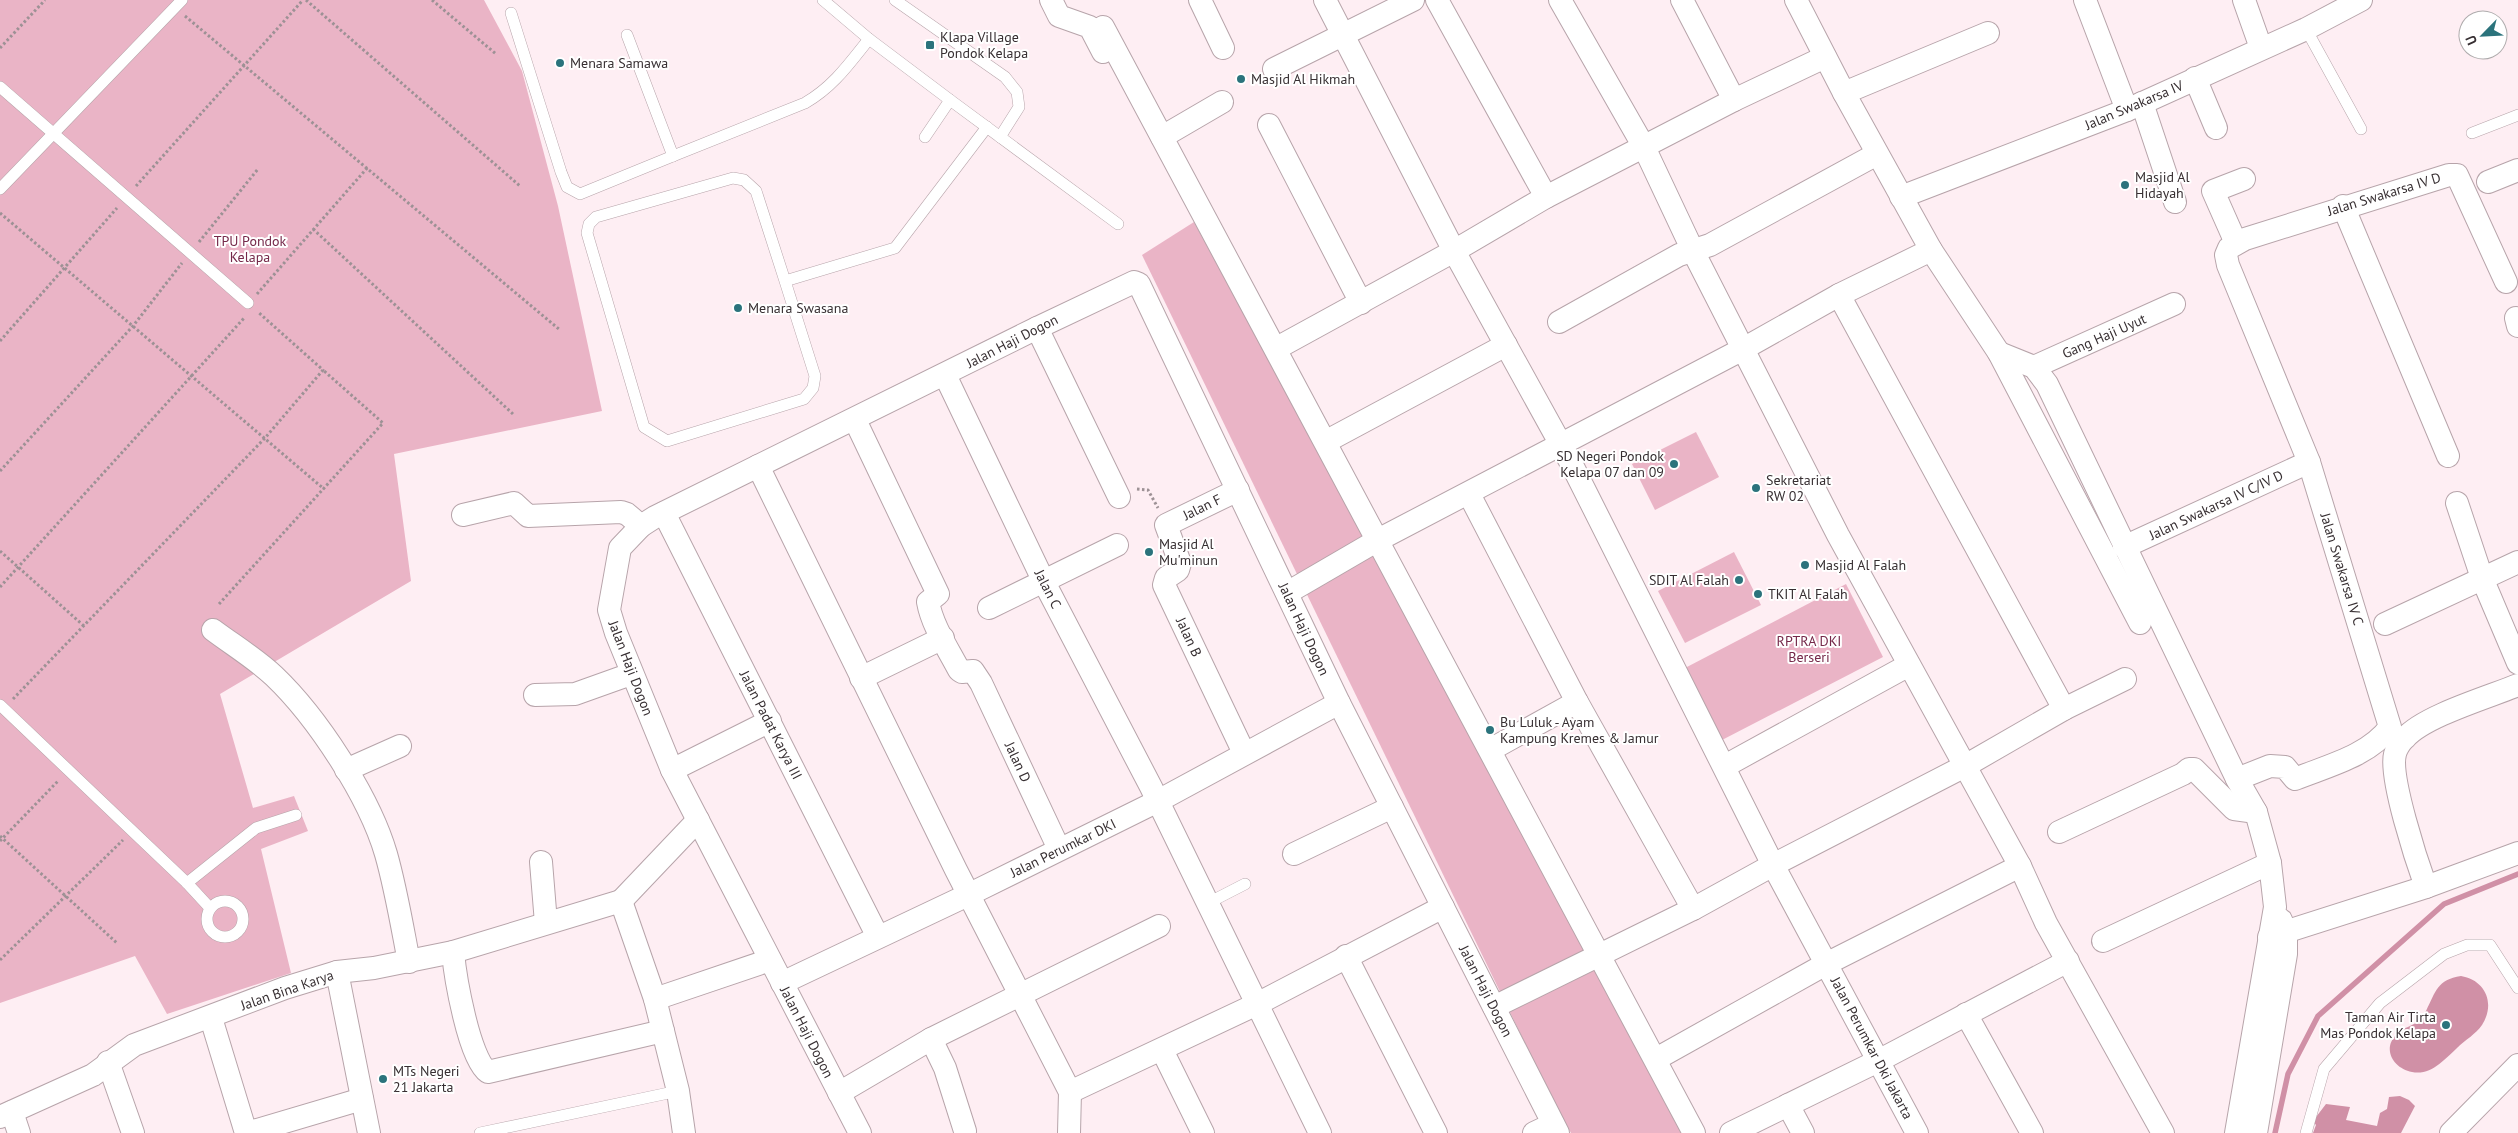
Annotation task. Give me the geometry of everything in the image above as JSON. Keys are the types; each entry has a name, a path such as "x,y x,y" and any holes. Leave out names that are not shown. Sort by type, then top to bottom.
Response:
{"street":[{"path":"1051,0 1059,16 1097,27 1157,141 1277,348 1694,1133"},
{"path":"1200,0 1223,48"},
{"name":"Jalan Perumkar Dki Jakarta","path":"1325,0 1454,251 1561,446 1725,766 1773,865 1917,1133"},
{"path":"1274,69 1342,33 1413,0"},
{"path":"1438,0 1546,197"},
{"path":"1560,0 1644,146 1692,251 1838,535 2020,866 2046,923 2163,1133"},
{"path":"1682,0 1734,100"},
{"path":"1796,0 1844,93 1931,250 1999,353 2140,624"},
{"path":"2085,0 2134,106 2175,202"},
{"path":"2244,0 2261,48"},
{"name":"Jalan Swakarsa IV","path":"1901,197 2134,106 2306,29 2348,3"},
{"path":"1844,93 1988,33"},
{"path":"1277,348 1454,251 1546,197 1734,100 1825,57"},
{"path":"2195,78 2216,128"},
{"path":"1157,141 1222,102"},
{"path":"1269,125 1361,303"},
{"path":"1559,322 1679,255 1710,245 1877,154"},
{"path":"2488,182 2518,170"},
{"name":"Jalan Swakarsa IV D","path":"2233,246 2343,206 2448,175 2457,175 2506,282"},
{"name":"Jalan Swakarsa IV C","path":"2237,778 2270,766 2285,767 2295,780 2370,748 2383,737 2390,727 2309,462 2228,265 2226,255 2233,246 2213,191 2244,178"},
{"path":"2343,206 2448,456"},
{"path":"1287,593 1378,540 1561,446 1743,349 1839,295 1931,250"},
{"name":"Jalan Haji Dogon","path":"860,1133 672,770 631,674 609,610 610,594 620,548 640,526 664,513 855,420 1037,328 1138,282 1339,703 1494,1007 1549,1130"},
{"path":"1839,295 2064,709"},
{"name":"Gang Haji Uyut","path":"2034,367 2174,304"},
{"path":"1037,328 1119,498"},
{"path":"1327,441 1506,345"},
{"path":"1999,353 2034,367 2047,384 2124,547 2237,778 2256,812 2270,863 2277,935 2236,1133"},
{"name":"Jalan C","path":"945,375 1044,582 1158,801 1320,1133"},
{"path":"855,420 938,594 928,602 943,638 861,678"},
{"name":"Jalan Swakarsa IV C/IV D","path":"2124,547 2309,462"},
{"path":"758,466 956,870 970,894 1019,996 1070,1092 1069,1133"},
{"name":"Jalan F","path":"1166,525 1238,490"},
{"path":"1469,494 1577,702 1693,909"},
{"path":"463,515 514,503 528,516 621,512 627,514 640,526"},
{"path":"2457,503 2482,578 2518,664"},
{"name":"Jalan Padat Karya III","path":"664,513 878,937"},
{"name":"Jalan B","path":"1166,525 1180,564 1178,570 1166,578 1164,585 1244,753"},
{"path":"989,608 1117,545"},
{"path":"2385,624 2518,562"},
{"path":"214,630 273,675 312,716 346,770 364,801 386,853 409,962"},
{"name":"Jalan D","path":"943,638 959,670 962,672 973,671 976,676 1059,849"},
{"path":"1725,766 1909,665"},
{"path":"535,695 575,694 631,674"},
{"path":"1494,1007 1693,909 1773,865 1965,766 2064,709 2125,679"},
{"path":"2426,887 2413,851 2395,775 2395,754 2404,738 2422,724 2518,685"},
{"path":"1490,750 1577,702"},
{"name":"Jalan Perumkar DKI","path":"782,983 970,894 1158,801 1339,703"},
{"path":"672,770 770,721"},
{"path":"346,770 400,746"},
{"path":"2059,832 2182,774 2188,769 2194,769 2234,809 2256,812"},
{"path":"1294,854 1392,807"},
{"path":"684,1133 678,1091 656,999 621,901 698,820"},
{"path":"2277,935 2426,887 2518,852"},
{"path":"541,862 546,924"},
{"path":"2103,941 2270,863"},
{"path":"1656,1059 1826,964 2020,866"},
{"name":"Jalan Bina Karya","path":"6,1115 92,1074 134,1045 211,1018 285,988 336,972 409,962 453,952 621,901"},
{"path":"1070,1092 1257,1004 1443,907"},
{"path":"839,1093 931,1039 1159,926"},
{"path":"2256,1133 2286,954 2277,935"},
{"path":"453,952 462,1013 486,1071 663,1031"},
{"path":"1346,956 1436,1133"},
{"path":"656,999 770,960"},
{"path":"1731,1133 1878,1061 2068,961"},
{"path":"336,972 369,1133"},
{"path":"1966,1014 2032,1133"},
{"path":"211,1018 246,1133 362,1099"},
{"path":"931,1039 945,1068 965,1132"},
{"path":"1162,1050 1203,1133"},
{"path":"108,1062 133,1133"},
{"path":"2452,1133 2518,1065"},
{"path":"1788,1105 1803,1133"},
{"path":"6,1115 19,1133"}],"lane":[{"path":"823,0 950,100 1118,224"},
{"path":"895,0 1005,76 1017,92 1019,107 1000,137"},
{"path":"0,189 178,4"},
{"path":"511,13 561,172 570,190 580,194 601,188 805,103 822,93 838,79 869,38"},
{"path":"2306,29 2362,129"},
{"path":"627,35 674,156"},
{"path":"0,87 251,306"},
{"path":"925,137 950,100"},
{"path":"2472,133 2518,115"},
{"path":"785,281 895,248 987,127"},
{"path":"733,178 744,180 756,191 785,281 815,376 813,388 804,399 667,441 644,427 587,233 589,224 596,217 733,178"},
{"path":"1,708 69,770 187,883 210,908"},
{"path":"187,883 256,828 296,815"},
{"path":"1208,903 1245,884"},
{"path":"2306,1133 2324,1069 2380,1003 2444,954 2467,945 2490,945 2518,988"},
{"path":"480,1133 678,1091"}],"path":[{"path":"0,48 45,0"},
{"path":"0,341 126,197 304,0 520,186"},
{"path":"432,0 496,54"},
{"path":"178,4 246,66 560,330"},
{"path":"0,587 191,375 251,306 313,229 368,167"},
{"path":"0,471 133,326 258,169"},
{"path":"0,213 324,489"},
{"path":"313,229 513,414"},
{"path":"219,604 383,423 251,306"},
{"path":"1,708 84,626 265,438 323,370"},
{"path":"0,552 84,626"},
{"path":"69,770 1,839 118,944"},
{"path":"0,960 132,831"},
{"path":"0,952 4,956"}],"green space":[{"name":"TPU Pondok Kelapa","path":"0,0 484,0 522,71 558,206 602,411 394,454 411,581 220,694 253,808 294,796 308,831 261,849 291,973 167,1014 135,956 0,1003"},
{"path":"1194,222 1372,549 1681,1133 1571,1133 1558,1111 1142,255"},
{"path":"1696,432 1719,477 1655,510 1632,464"},
{"path":"1734,552 1761,605 1685,643 1658,591"},
{"name":"RPTRA DKI Berseri","path":"1846,584 1883,657 1722,740 1685,668"}],"shaded area":[{"name":"Taman Air Tirta Mas Pondok Kelapa","path":"2461,976 2476,982 2486,994 2488,1009 2482,1025 2437,1066 2419,1073 2400,1067 2395,1063 2390,1052 2392,1040 2397,1034 2422,1018 2435,992 2442,984 2447,980"},
{"path":"2400,1096 2409,1100 2415,1106 2401,1133 2313,1133 2316,1125 2313,1121 2326,1104 2350,1107 2346,1120 2377,1126 2380,1113 2387,1109 2389,1097"}],"waterway":[{"path":"2275,1133 2288,1074 2318,1016 2444,904 2518,874"}],"place":[{"name":"Klapa Village Pondok Kelapa","path":"930,45"},
{"name":"Menara Samawa","path":"560,63"},
{"name":"Masjid Al Hikmah","path":"1241,79"},
{"name":"Masjid Al Hidayah","path":"2125,185"},
{"name":"Menara Swasana","path":"738,308"},
{"name":"SD Negeri Pondok Kelapa 07 dan 09","path":"1674,464"},
{"name":"Sekretariat RW 02","path":"1756,488"},
{"name":"Masjid Al Mu'minun","path":"1149,552"},
{"name":"Masjid Al Falah","path":"1805,565"},
{"name":"SDIT Al Falah","path":"1739,580"},
{"name":"TKIT Al Falah","path":"1758,594"},
{"name":"Bu Luluk - Ayam Kampung Kremes & Jamur","path":"1490,730"},
{"name":"Taman Air Tirta Mas Pondok Kelapa","path":"2446,1025"},
{"name":"MTs Negeri 21 Jakarta","path":"383,1079"}]}
